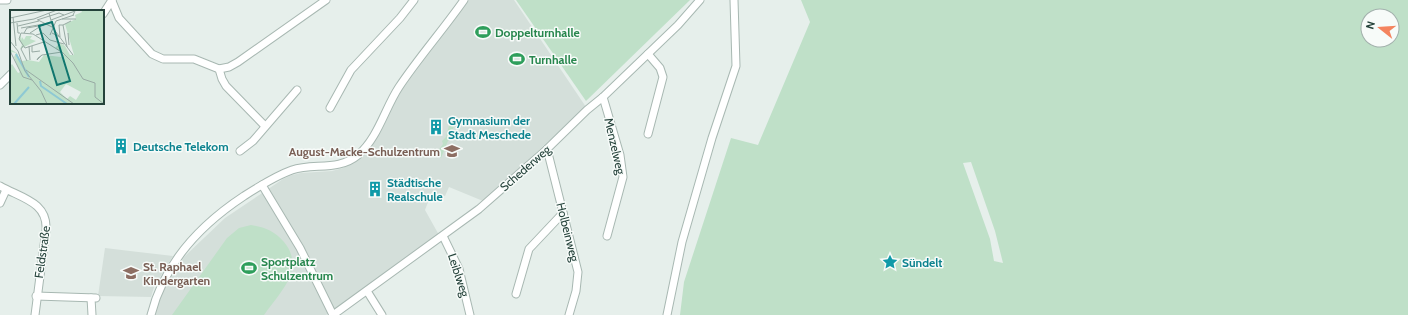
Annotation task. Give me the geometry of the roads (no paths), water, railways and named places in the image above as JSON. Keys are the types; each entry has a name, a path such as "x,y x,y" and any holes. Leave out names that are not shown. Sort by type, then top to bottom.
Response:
{"street":[{"path":"0,0 7,0"},
{"path":"113,0 119,18 152,54 163,59 194,59 219,69 229,67 238,62 326,0"},
{"path":"104,13 113,0"},
{"path":"330,108 351,70 400,18 414,0"},
{"path":"151,315 163,280 190,241 221,212 262,185 292,170 334,166 357,156 370,141 399,87 464,0"},
{"name":"Schederweg","path":"333,315 479,209 547,149 587,110 604,98 678,25 700,0"},
{"path":"667,315 682,242 708,152 736,66 734,0"},
{"path":"648,54 660,68 663,77 648,134"},
{"path":"219,69 226,86 265,126"},
{"path":"0,85 3,79"},
{"path":"240,150 253,140 297,90"},
{"name":"Menzelweg","path":"604,98 623,169 622,184 615,218 607,236"},
{"name":"Holbeinweg","path":"547,149 578,276 569,315"},
{"path":"262,185 292,234 333,315"},
{"path":"0,203 3,188"},
{"name":"Feldstraße","path":"3,188 37,206 46,216 46,230 36,296 35,315"},
{"path":"516,294 530,247 563,213"},
{"name":"Leiblweg","path":"443,236 459,269 470,315"},
{"path":"367,291 382,315"},
{"name":"Feldstraße","path":"36,296 93,298 92,315"}],"place":[{"name":"Doppelturnhalle","path":"483,32"},
{"name":"Turnhalle","path":"517,59"},
{"name":"Gymnasium der Stadt Meschede","path":"436,127"},
{"name":"Deutsche Telekom","path":"121,146"},
{"name":"August-Macke-Schulzentrum","path":"452,151"},
{"name":"Städtische Realschule","path":"375,189"},
{"name":"Sündelt","path":"890,262"},
{"name":"Sportplatz Schulzentrum","path":"249,268"},
{"name":"St. Raphael Kindergarten","path":"131,273"}]}
